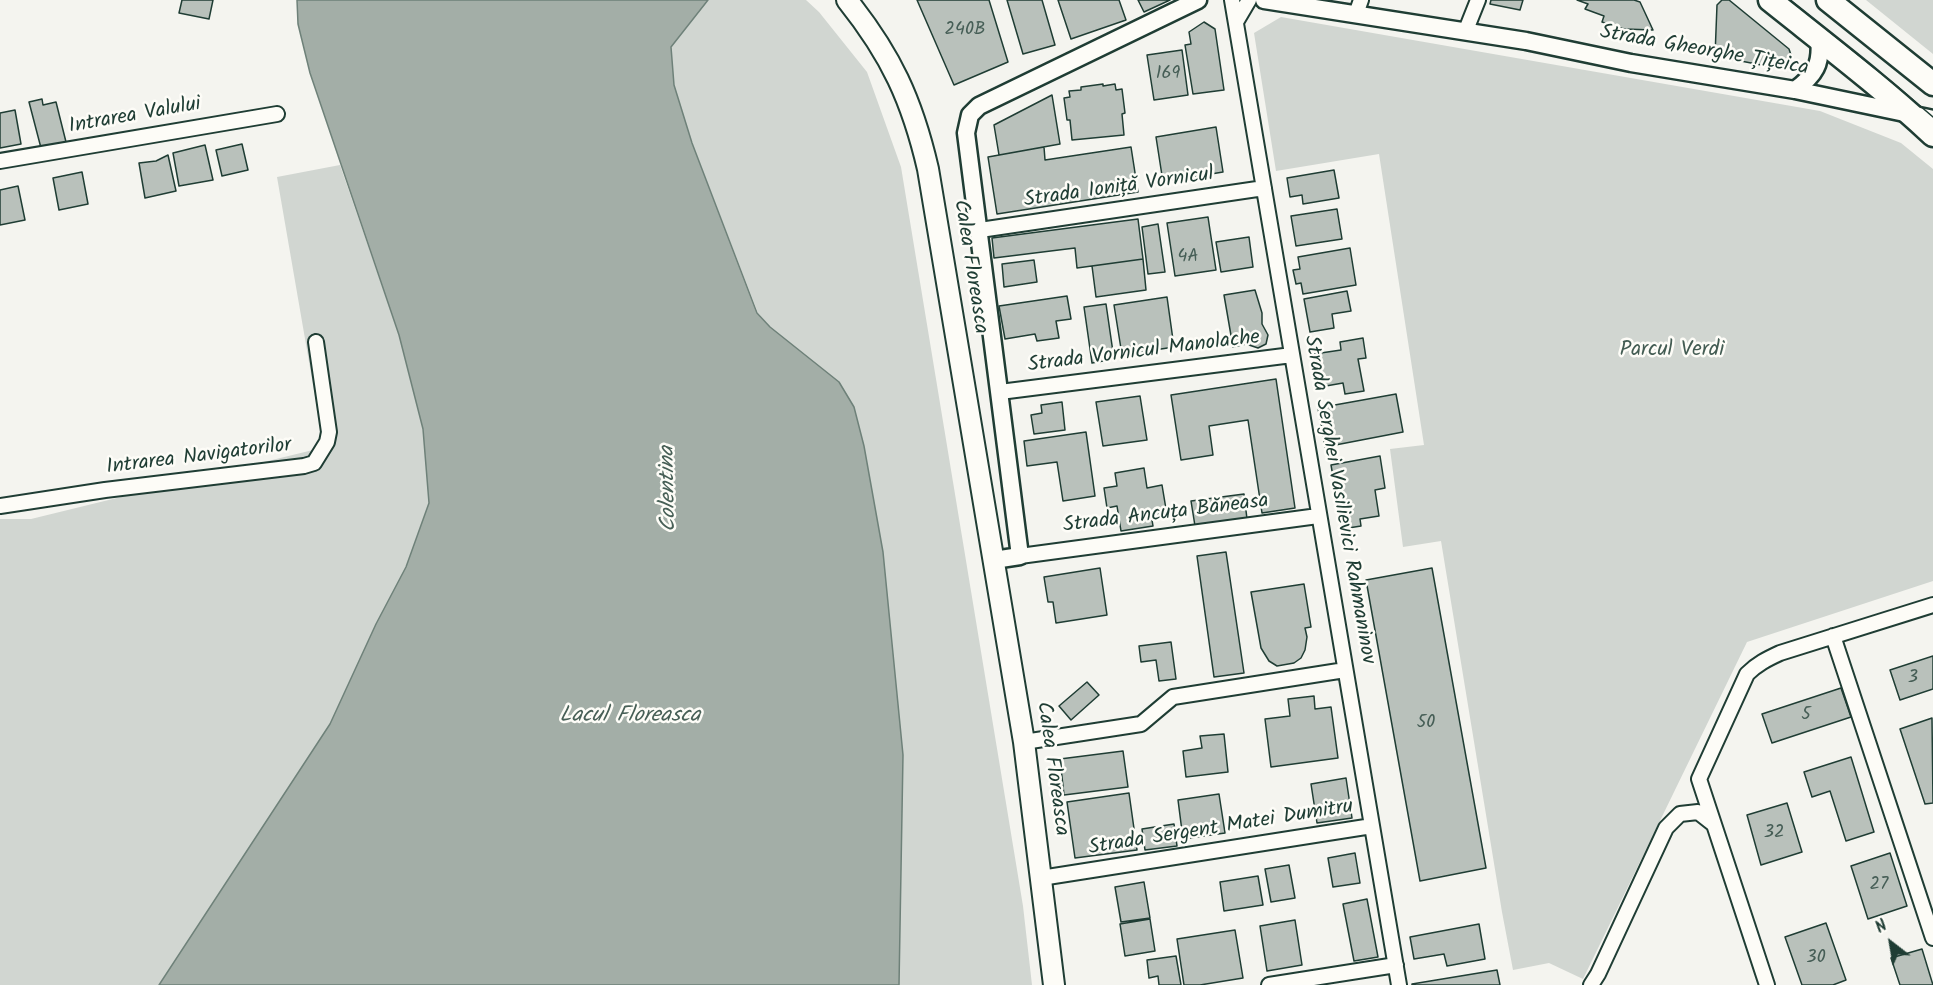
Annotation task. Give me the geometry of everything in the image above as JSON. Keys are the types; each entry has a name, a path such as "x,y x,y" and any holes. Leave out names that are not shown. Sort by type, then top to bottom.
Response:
{"main road":[{"name":"Calea Floreasca","path":"847,0 884,51 903,87 921,137 942,244 1024,742 1054,985"},
{"path":"1770,0 1923,117 1933,135"},
{"path":"1828,0 1933,84"}],"street":[{"name":"Calea Floreasca","path":"1020,556 966,133 970,115 979,106 1198,0"},
{"name":"Strada Serghei Vasilievici Rahmaninov","path":"1232,0 1399,985"},
{"path":"1236,22 1249,0"},
{"name":"Strada Gheorghe Țițeica","path":"1264,0 1358,7 1630,63 1795,90 1923,117"},
{"path":"1466,30 1478,0"},
{"path":"1795,90 1815,71 1820,51 1819,39"},
{"name":"Intrarea Valului","path":"0,161 277,114"},
{"name":"Strada Ioniță Vornicul","path":"980,230 1264,188"},
{"name":"Intrarea Navigatorilor","path":"0,507 105,490 314,463 327,442 328,432 316,342"},
{"name":"Strada Vornicul Manolache","path":"1000,392 1292,355"},
{"name":"Strada Ancuța Băneasa","path":"1020,556 1318,516"},
{"path":"993,554 1017,533"},
{"path":"993,554 1020,556"},
{"path":"1767,985 1698,780 1747,674 1761,662 1780,653 1933,604"},
{"path":"1833,636 1933,938"},
{"path":"1024,742 1141,724 1173,697 1345,670"},
{"path":"1591,985 1666,828 1680,814 1698,812 1712,823"},
{"name":"Strada Sergent Matei Dumitru","path":"1041,878 1372,826"},
{"path":"1269,985 1396,965"}],"green space":[{"path":"708,0 806,0 819,12 867,72 901,167 1023,906 1032,985 899,985 903,755 883,552 864,446 758,313 692,143 674,85 671,47"},
{"path":"1866,0 1933,0 1933,54"},
{"name":"Parcul Verdi","path":"1281,17 1820,111 1901,143 1933,169 1933,581 1747,642 1583,979 1549,963 1513,970 1441,541 1403,547 1390,449 1424,445 1379,154 1276,171 1254,33"},
{"path":"340,165 399,335 423,429 429,503 406,567 376,624 330,724 159,985 0,985 0,519 31,519 317,449 322,437 277,177"}],"water":[{"name":"Lacul Floreasca","path":"297,0 708,0 671,47 674,85 692,143 757,313 770,327 839,382 854,407 864,446 883,552 903,755 899,985 159,985 330,724 376,624 406,567 429,503 423,429 399,335 310,73 298,24"}],"building":[{"path":"182,0 213,0 209,19 179,13"},
{"path":"917,0 989,0 1008,62 954,85"},
{"path":"1007,0 1042,0 1055,45 1023,54"},
{"path":"1058,0 1119,0 1126,20 1071,39"},
{"path":"1138,0 1170,0 1144,12"},
{"path":"1491,0 1523,0 1520,10 1490,4"},
{"path":"1577,0 1634,0 1640,2 1653,30 1624,29 1602,22 1604,16 1585,9 1588,4"},
{"path":"1722,0 1729,0 1789,49 1792,58 1790,64 1782,69 1715,56 1717,5"},
{"path":"1204,22 1215,29 1224,90 1193,94 1185,45 1191,44 1189,32"},
{"path":"1182,50 1188,95 1154,100 1147,55"},
{"path":"1103,84 1103,86 1115,84 1116,90 1122,89 1125,113 1122,114 1124,135 1072,140 1064,98 1070,97 1069,91"},
{"path":"1052,95 1060,144 999,155 994,125"},
{"path":"42,99 43,105 56,102 66,142 41,148 29,102"},
{"path":"15,110 21,144 0,148 0,113"},
{"path":"1216,127 1223,172 1163,182 1156,137"},
{"path":"242,144 248,170 222,176 216,150"},
{"path":"205,145 213,180 179,186 173,153"},
{"path":"1044,147 1045,160 1131,147 1138,192 997,214 988,157"},
{"path":"168,155 176,191 145,198 139,163 156,161"},
{"path":"1334,170 1339,198 1303,204 1302,195 1290,197 1287,178"},
{"path":"82,172 88,204 59,210 53,178"},
{"path":"18,186 25,220 0,225 0,190"},
{"path":"1337,209 1342,239 1296,246 1291,216"},
{"path":"1208,217 1216,270 1175,276 1167,223"},
{"path":"1138,219 1143,259 1077,268 1075,248 994,258 992,238"},
{"path":"1158,224 1165,272 1148,274 1142,227"},
{"path":"1249,237 1253,267 1221,272 1216,242"},
{"path":"1350,248 1356,285 1303,294 1301,283 1296,284 1293,270 1300,269 1298,257"},
{"path":"1143,259 1146,290 1096,297 1092,266"},
{"path":"1034,260 1037,282 1004,287 1002,264"},
{"path":"1255,290 1262,313 1262,324 1268,335 1266,344 1258,348 1246,344 1233,347 1224,295"},
{"path":"1347,291 1351,311 1332,314 1334,328 1310,332 1304,299"},
{"path":"1067,296 1071,319 1056,321 1059,338 1037,341 1035,334 1005,339 999,306"},
{"path":"1167,297 1174,347 1122,355 1114,305"},
{"path":"1106,304 1114,359 1092,363 1084,307"},
{"path":"1363,338 1366,358 1358,359 1364,391 1345,394 1343,383 1320,387 1314,354 1341,350 1340,342"},
{"path":"1276,379 1295,508 1262,513 1248,420 1209,426 1213,455 1181,460 1171,395"},
{"path":"1396,394 1403,432 1325,447 1318,408"},
{"path":"1140,396 1147,440 1103,446 1096,402"},
{"path":"1062,402 1065,430 1034,434 1031,415 1042,413 1041,405"},
{"path":"1086,432 1095,496 1063,501 1057,462 1027,466 1024,441"},
{"path":"1380,456 1385,488 1375,490 1379,516 1360,519 1361,526 1342,529 1331,465"},
{"path":"1144,468 1147,488 1162,485 1166,509 1158,511 1159,519 1152,520 1153,526 1121,531 1117,506 1107,508 1104,488 1117,486 1115,473"},
{"path":"1244,494 1247,519 1195,526 1191,501"},
{"path":"1226,552 1244,673 1214,677 1197,556"},
{"path":"1100,568 1107,615 1056,623 1053,602 1048,602 1044,577"},
{"path":"1432,568 1486,868 1420,881 1366,580"},
{"path":"1304,584 1311,627 1305,628 1307,637 1305,650 1301,658 1294,663 1277,666 1269,661 1261,648 1251,592"},
{"path":"1171,642 1176,679 1159,681 1156,660 1141,662 1139,646"},
{"path":"1933,656 1933,689 1900,700 1890,670"},
{"path":"1087,682 1099,695 1071,720 1059,706"},
{"path":"1841,688 1851,717 1772,743 1762,714"},
{"path":"1314,696 1315,709 1331,707 1338,758 1271,767 1265,719 1290,716 1288,699"},
{"path":"1932,718 1933,803 1925,804 1900,729"},
{"path":"1224,734 1228,772 1186,777 1183,751 1202,748 1200,736"},
{"path":"1123,751 1128,787 1064,795 1060,759"},
{"path":"1851,757 1874,832 1846,841 1830,791 1812,797 1804,772"},
{"path":"1346,778 1352,818 1317,823 1311,784"},
{"path":"1129,793 1137,850 1075,858 1067,802"},
{"path":"1219,794 1225,833 1183,839 1178,800"},
{"path":"1787,803 1802,852 1761,865 1747,815"},
{"path":"1174,824 1177,846 1145,850 1142,829"},
{"path":"1355,853 1360,883 1333,887 1328,858"},
{"path":"1890,853 1907,906 1868,919 1851,866"},
{"path":"1289,865 1295,898 1271,902 1265,869"},
{"path":"1258,876 1263,905 1224,911 1220,882"},
{"path":"1144,882 1150,918 1121,922 1115,887"},
{"path":"1367,899 1378,957 1354,961 1343,904"},
{"path":"1150,919 1155,951 1125,956 1120,924"},
{"path":"1295,920 1302,965 1267,971 1260,926"},
{"path":"1826,923 1846,980 1833,985 1802,985 1785,937"},
{"path":"1479,924 1485,959 1447,966 1444,954 1414,959 1410,937"},
{"path":"1235,930 1243,978 1200,985 1184,985 1177,939"},
{"path":"1922,949 1933,985 1900,985 1891,958"},
{"path":"1176,956 1181,985 1159,985 1158,976 1149,978 1147,960"},
{"path":"1497,970 1500,985 1412,985 1412,984"}],"tram line":[{"path":"1790,0 1933,117"}],"water label":[{"name":"Colentina","path":"670,489"}]}
